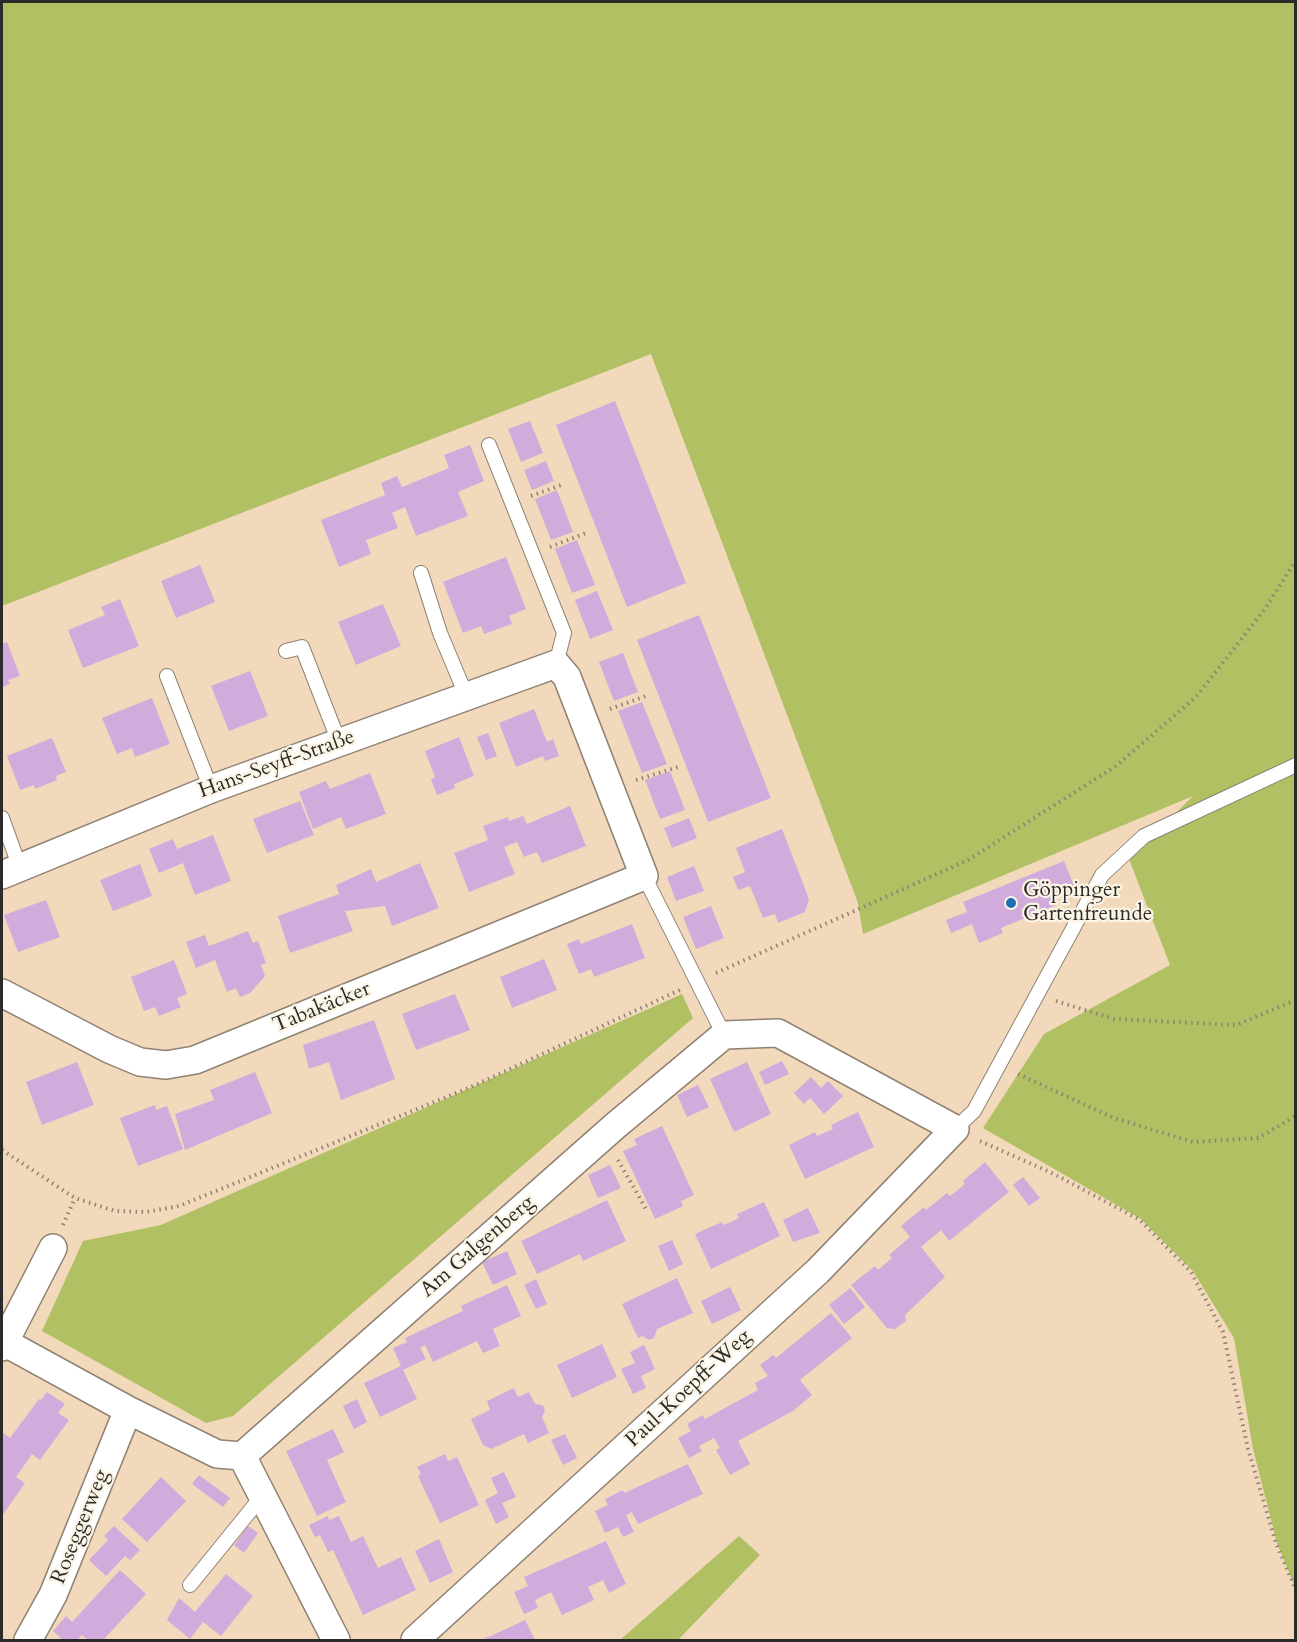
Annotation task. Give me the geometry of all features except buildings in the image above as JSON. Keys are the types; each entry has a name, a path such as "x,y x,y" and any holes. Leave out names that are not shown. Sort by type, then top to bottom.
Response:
{"street":[{"name":"Hans-Seyff-Straße","path":"11,871 212,789 556,664"},
{"path":"556,664 567,677 644,876"},
{"name":"Tabakäcker","path":"2,993 109,1050 140,1062 166,1065 195,1060 644,876"},
{"path":"724,1035 778,1033 955,1129"},
{"name":"Am Galgenberg","path":"242,1456 605,1135 724,1035"},
{"name":"Paul-Koepff-Weg","path":"415,1641 818,1271 955,1129"},
{"path":"53,1248 3,1345 217,1454 242,1456 336,1641"},
{"name":"Roseggerweg","path":"28,1641 53,1595 128,1410"}],"lane":[{"path":"489,445 564,633 556,664"},
{"path":"421,573 440,633 466,695"},
{"path":"286,651 302,647 339,742"},
{"path":"167,676 212,789"},
{"path":"955,1129 974,1111 1102,875 1144,836 1296,765"},
{"path":"2,818 11,871"},
{"path":"644,876 724,1035"},
{"path":"190,1585 263,1495"}],"path":[{"path":"512,503 564,484"},
{"path":"533,554 586,532"},
{"path":"584,718 649,695"},
{"path":"610,788 678,767"},
{"path":"1038,996 1114,1019 1236,1025 1296,1000"},
{"path":"1000,1065 1114,1118 1194,1142 1258,1138 1296,1116"},
{"path":"955,1129 1054,1174 1140,1220 1191,1272 1223,1332 1248,1449 1276,1543 1296,1590"},
{"path":"605,1135 646,1209"}],"green space":[{"path":"2,2 1295,2 1295,1587 1277,1543 1253,1449 1234,1338 1193,1271 1141,1219 983,1128 1044,1034 1170,965 1129,859 1193,796 863,934 858,903 651,354 2,606"},
{"path":"682,994 693,1018 233,1416 206,1423 42,1331 83,1241 161,1225"},
{"path":"739,1536 760,1555 678,1640 620,1640"}],"place":[{"name":"Göppinger Gartenfreunde","path":"1011,903"}]}
